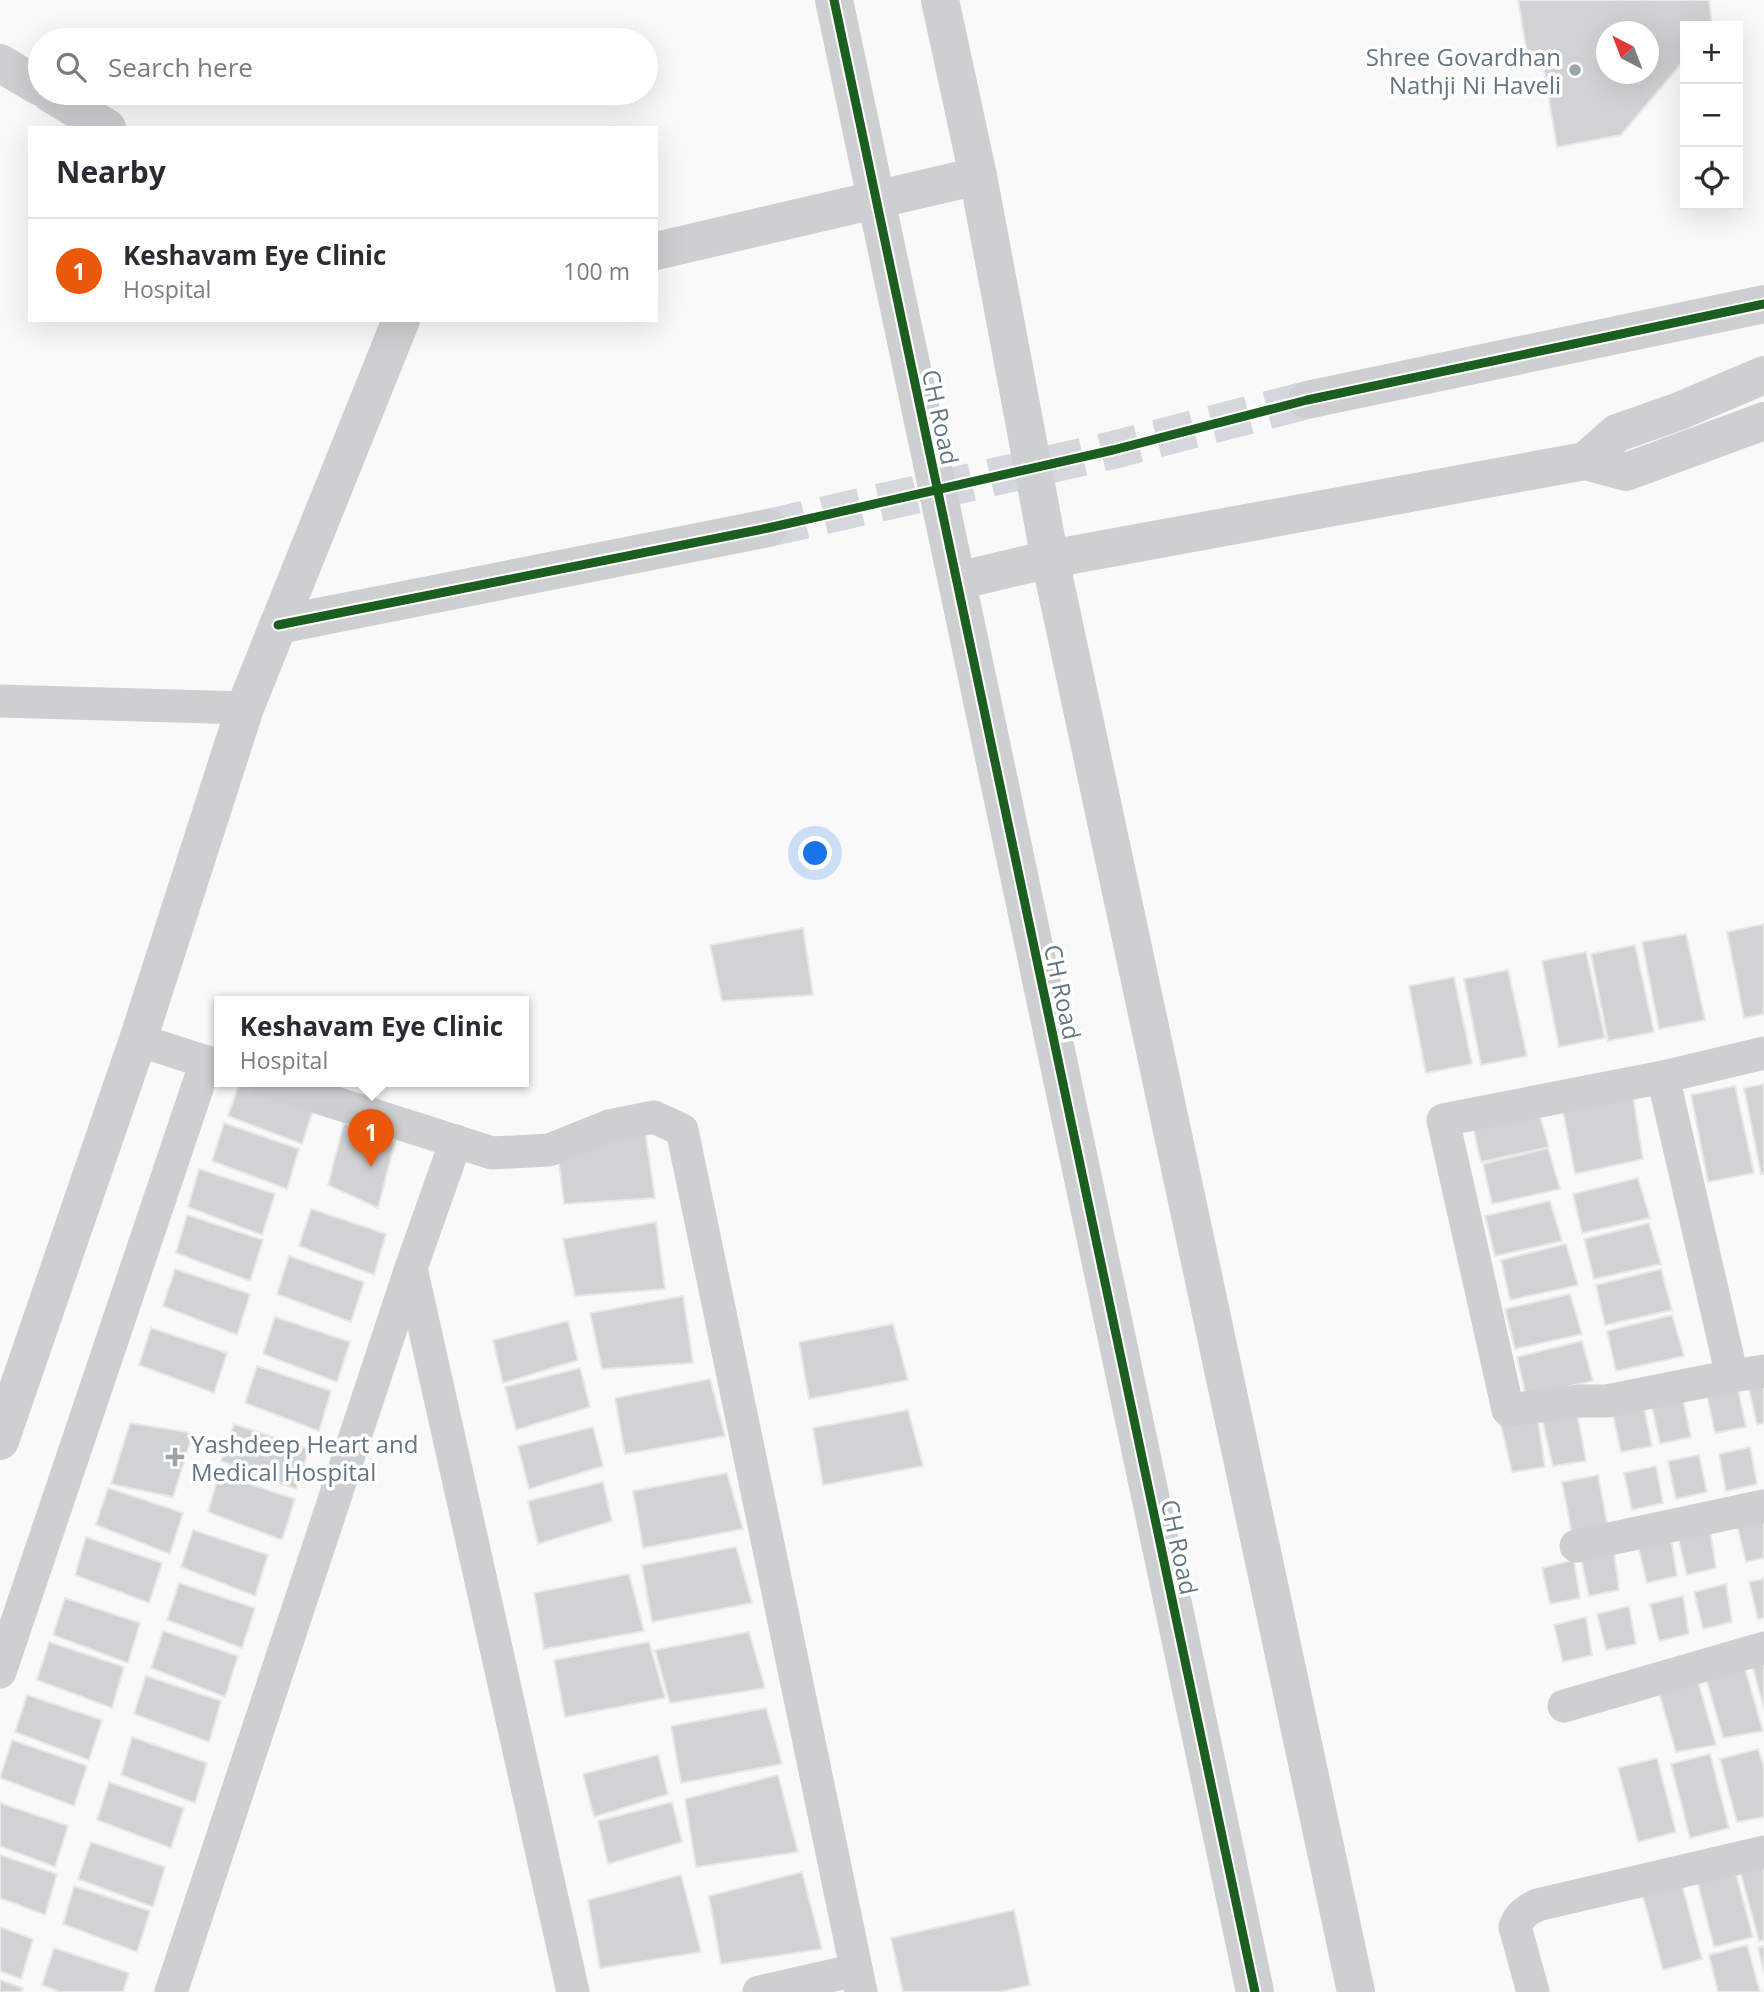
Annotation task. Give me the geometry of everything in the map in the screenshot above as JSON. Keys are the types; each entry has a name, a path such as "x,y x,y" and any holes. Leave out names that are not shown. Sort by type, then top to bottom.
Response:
{"street":[{"name":"CH Road","path":"834,0 874,200 1255,1992"},
{"path":"940,0 978,176 1050,559 1356,1992"},
{"path":"0,63 28,80"},
{"path":"70,105 104,126"},
{"path":"658,251 978,176"},
{"path":"1307,400 1764,304"},
{"path":"0,1441 6,1402 138,1040 245,708 400,322"},
{"path":"1585,461 1617,433 1677,412 1764,375"},
{"path":"957,581 1050,559 1585,461 1626,472 1764,421"},
{"path":"278,625 768,528"},
{"path":"0,701 245,708"},
{"path":"0,1672 213,1064 138,1040"},
{"path":"1663,1077 1748,1374 1607,1401 1580,1401 1508,1410 1443,1120 1663,1077 1764,1053"},
{"path":"286,1087 492,1153 549,1150 609,1126 654,1117 682,1130 858,1981 758,1992"},
{"path":"171,1992 411,1268 456,1141"},
{"path":"411,1268 573,1992"},
{"path":"1576,1546 1764,1506"},
{"path":"1564,1706 1764,1648"},
{"path":"1533,1992 1515,1927 1518,1918 1527,1910 1537,1905 1764,1852"}],"building":[{"name":"Shree Govardhan Nathji Ni Haveli","path":"1518,0 1709,0 1711,21 1680,21 1680,65 1621,135 1557,147 1543,64 1529,66"},
{"path":"1764,924 1764,1014 1744,1018 1727,932"},
{"path":"803,928 813,995 722,1001 710,945"},
{"path":"1686,934 1705,1020 1659,1029 1642,942"},
{"path":"1635,945 1654,1032 1608,1041 1591,954"},
{"path":"1586,952 1605,1038 1559,1047 1542,961"},
{"path":"1508,970 1527,1056 1481,1065 1464,979"},
{"path":"1454,977 1472,1064 1426,1073 1409,986"},
{"path":"1764,1084 1764,1174 1761,1174 1744,1088"},
{"path":"1735,1086 1754,1173 1708,1182 1691,1095"},
{"path":"238,1087 265,1087 315,1104 302,1144 228,1116"},
{"path":"1633,1097 1643,1159 1575,1174 1563,1111"},
{"path":"1537,1107 1549,1147 1481,1162 1472,1123"},
{"path":"224,1123 299,1149 287,1189 212,1161"},
{"path":"344,1123 395,1141 378,1208 328,1185"},
{"path":"645,1131 655,1198 564,1204 558,1156"},
{"path":"1548,1148 1560,1189 1492,1204 1483,1164"},
{"path":"199,1169 275,1194 262,1235 188,1207"},
{"path":"1638,1178 1650,1218 1582,1233 1573,1194"},
{"path":"1550,1201 1562,1241 1495,1256 1485,1216"},
{"path":"311,1209 386,1234 374,1275 299,1246"},
{"path":"187,1215 263,1240 250,1281 176,1253"},
{"path":"656,1222 665,1289 575,1296 563,1239"},
{"path":"1649,1223 1661,1264 1594,1279 1584,1239"},
{"path":"1566,1244 1578,1285 1510,1300 1501,1260"},
{"path":"289,1256 364,1282 351,1322 277,1294"},
{"path":"175,1269 250,1294 237,1335 163,1306"},
{"path":"1661,1269 1672,1310 1605,1325 1596,1285"},
{"path":"1570,1294 1582,1334 1515,1349 1505,1309"},
{"path":"683,1296 693,1363 602,1369 590,1313"},
{"path":"1672,1315 1684,1356 1616,1371 1607,1331"},
{"path":"275,1317 350,1342 337,1382 263,1354"},
{"path":"568,1321 578,1360 503,1383 493,1340"},
{"path":"893,1324 908,1380 809,1399 799,1342"},
{"path":"151,1328 227,1353 214,1393 139,1365"},
{"path":"1582,1341 1593,1381 1526,1396 1517,1357"},
{"path":"257,1366 331,1391 319,1431 245,1403"},
{"path":"580,1368 590,1407 516,1430 505,1387"},
{"path":"710,1379 725,1436 625,1454 615,1398"},
{"path":"1764,1381 1764,1423 1757,1425 1748,1385"},
{"path":"1738,1389 1746,1427 1715,1433 1707,1396"},
{"path":"1683,1400 1691,1437 1660,1444 1652,1407"},
{"path":"1576,1408 1586,1461 1553,1466 1541,1415"},
{"path":"1644,1408 1652,1446 1621,1452 1613,1415"},
{"path":"908,1410 923,1466 823,1485 813,1428"},
{"path":"1537,1413 1545,1467 1512,1472 1500,1421"},
{"path":"130,1423 193,1433 173,1497 111,1484"},
{"path":"234,1424 309,1449 296,1489 221,1461"},
{"path":"593,1427 603,1466 529,1489 518,1446"},
{"path":"1750,1447 1757,1484 1726,1491 1719,1454"},
{"path":"1699,1455 1707,1492 1676,1499 1668,1461"},
{"path":"1656,1466 1663,1503 1632,1510 1624,1473"},
{"path":"727,1473 743,1529 643,1548 633,1491"},
{"path":"219,1474 295,1499 282,1540 208,1512"},
{"path":"1598,1475 1608,1528 1572,1535 1562,1482"},
{"path":"603,1482 612,1521 538,1544 528,1501"},
{"path":"108,1488 183,1513 170,1554 96,1525"},
{"path":"1764,1518 1764,1558 1746,1562 1737,1525"},
{"path":"193,1530 268,1555 255,1596 181,1567"},
{"path":"1710,1530 1716,1568 1687,1575 1678,1538"},
{"path":"86,1537 162,1563 149,1603 75,1575"},
{"path":"1671,1538 1677,1576 1647,1583 1638,1546"},
{"path":"736,1547 752,1603 652,1622 642,1565"},
{"path":"1614,1551 1619,1590 1589,1596 1581,1559"},
{"path":"1574,1560 1580,1598 1550,1604 1542,1568"},
{"path":"629,1574 644,1631 544,1649 534,1593"},
{"path":"1764,1579 1764,1618 1758,1619 1749,1582"},
{"path":"179,1583 255,1608 242,1648 167,1620"},
{"path":"1726,1584 1732,1622 1703,1629 1694,1592"},
{"path":"1683,1596 1689,1634 1659,1641 1650,1604"},
{"path":"65,1598 140,1623 128,1663 53,1635"},
{"path":"1629,1606 1636,1644 1606,1650 1597,1614"},
{"path":"1586,1617 1592,1655 1563,1662 1554,1625"},
{"path":"163,1631 238,1656 225,1697 151,1668"},
{"path":"749,1632 765,1688 670,1703 655,1650"},
{"path":"49,1642 124,1667 112,1708 37,1680"},
{"path":"649,1642 665,1698 565,1717 554,1660"},
{"path":"1764,1662 1764,1708 1752,1665"},
{"path":"1744,1665 1763,1731 1723,1738 1705,1675"},
{"path":"146,1676 221,1701 209,1742 134,1714"},
{"path":"1697,1678 1716,1745 1676,1752 1658,1689"},
{"path":"27,1695 102,1720 89,1760 15,1732"},
{"path":"766,1708 782,1764 681,1783 671,1726"},
{"path":"132,1737 207,1763 195,1803 121,1775"},
{"path":"12,1740 87,1766 74,1806 0,1778"},
{"path":"1758,1749 1764,1768 1764,1817 1737,1822 1720,1759"},
{"path":"1710,1754 1729,1828 1690,1838 1671,1764"},
{"path":"658,1755 668,1794 594,1817 583,1774"},
{"path":"1657,1758 1676,1832 1638,1842 1618,1768"},
{"path":"778,1775 798,1852 696,1867 685,1799"},
{"path":"109,1782 184,1808 171,1848 97,1820"},
{"path":"672,1802 682,1842 608,1864 598,1821"},
{"path":"0,1803 68,1826 55,1867 0,1846"},
{"path":"91,1842 165,1867 153,1907 78,1879"},
{"path":"0,1855 57,1874 45,1915 0,1898"},
{"path":"1764,1861 1764,1940 1759,1941 1739,1867"},
{"path":"1733,1863 1753,1937 1714,1947 1695,1873"},
{"path":"802,1872 822,1949 721,1964 709,1896"},
{"path":"681,1875 701,1952 600,1968 588,1900"},
{"path":"1682,1885 1702,1959 1663,1970 1643,1896"},
{"path":"74,1886 150,1911 137,1952 63,1924"},
{"path":"1014,1910 1030,1985 999,1992 903,1992 891,1938"},
{"path":"0,1927 33,1939 21,1979 0,1971"},
{"path":"1747,1945 1760,1992 1718,1992 1709,1955"},
{"path":"1764,1946 1764,1972 1758,1948"},
{"path":"54,1948 129,1973 123,1992 60,1992 42,1985"},
{"path":"0,1980 23,1988 21,1992 0,1992"}],"tunnel":[{"path":"768,528 1113,450 1307,400"}],"cycle path":[{"path":"834,0 1255,1992"},
{"path":"278,625 768,528 1113,450 1307,400 1764,304"}],"place":[{"name":"Shree Govardhan Nathji Ni Haveli","path":"1575,70"},
{"name":"Keshavam Eye Clinic","path":"371,1167"},
{"name":"Yashdeep Heart and Medical Hospital","path":"175,1457"}]}
